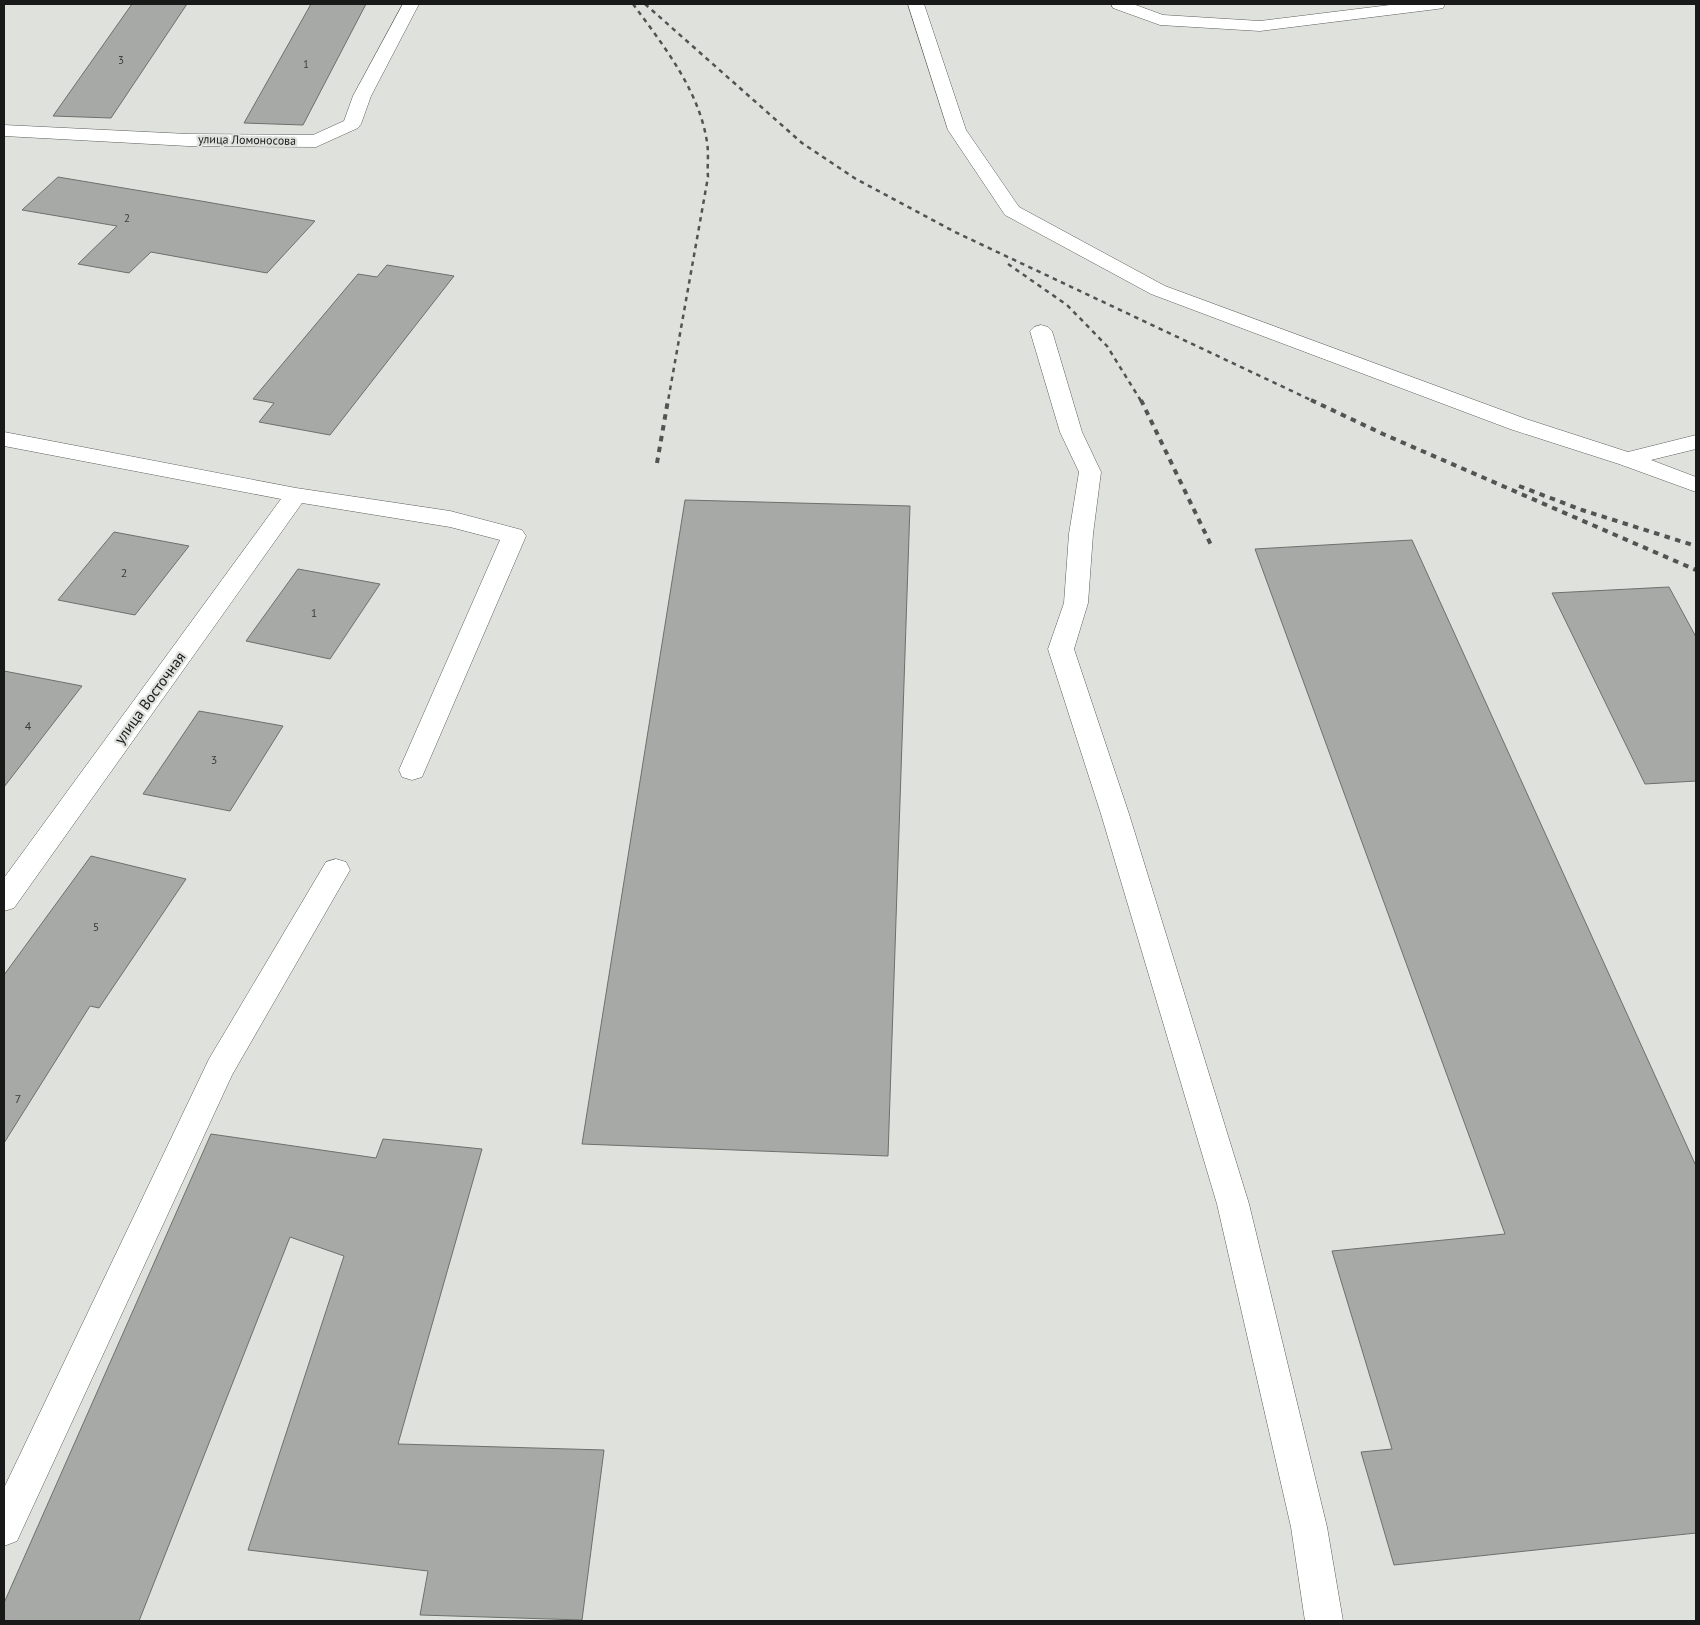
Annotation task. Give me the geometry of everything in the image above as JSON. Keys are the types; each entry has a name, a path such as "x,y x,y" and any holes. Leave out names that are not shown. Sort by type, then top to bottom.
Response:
{"street":[{"name":"улица Ломоносова","path":"4,131 188,140 316,141 352,124 362,96 411,4"},
{"path":"916,4 957,130 1012,211 1158,290 1518,424 1628,459 1696,485"},
{"path":"1119,4 1160,20 1260,26 1437,4"},
{"path":"1041,330 1071,432 1090,472 1081,534 1076,603 1061,649 1115,814 1233,1204 1309,1527 1324,1621"},
{"path":"4,439 296,495 450,519 514,536 412,770"},
{"path":"1628,459 1696,442"},
{"name":"улица Восточная","path":"4,900 296,495"},
{"path":"4,1528 220,1068 336,870"}],"building":[{"path":"132,4 187,4 111,118 53,116"},
{"path":"311,4 366,4 303,125 244,123"},
{"path":"58,177 315,221 267,273 151,252 129,273 78,264 117,226 22,210"},
{"path":"387,265 454,276 330,435 259,422 274,403 253,399 358,274 377,277"},
{"path":"685,500 910,506 888,1156 582,1144"},
{"path":"114,532 189,546 135,615 58,600"},
{"path":"1412,540 1696,1166 1696,1533 1394,1565 1361,1452 1392,1449 1332,1251 1505,1234 1255,549"},
{"path":"298,569 380,584 330,659 246,641"},
{"path":"1669,587 1696,637 1696,781 1645,784 1552,593"},
{"path":"4,671 82,686 4,787"},
{"path":"199,711 283,726 230,811 143,794"},
{"path":"91,856 186,879 99,1008 90,1006 4,1143 4,975"},
{"path":"211,1134 376,1158 383,1139 482,1149 398,1444 604,1450 582,1620 420,1615 428,1571 248,1550 344,1256 290,1237 139,1621 4,1621 4,1603"}],"railway":[{"path":"633,4 688,86 703,123 708,146 708,177 668,401"},
{"path":"645,4 802,143 856,179 955,232 1313,401"},
{"path":"1008,264 1067,305 1107,346 1141,401"},
{"path":"657,463 668,400"},
{"path":"1141,400 1211,545"},
{"path":"1311,400 1383,434 1696,570"},
{"path":"1519,486 1582,510 1696,546"}]}
